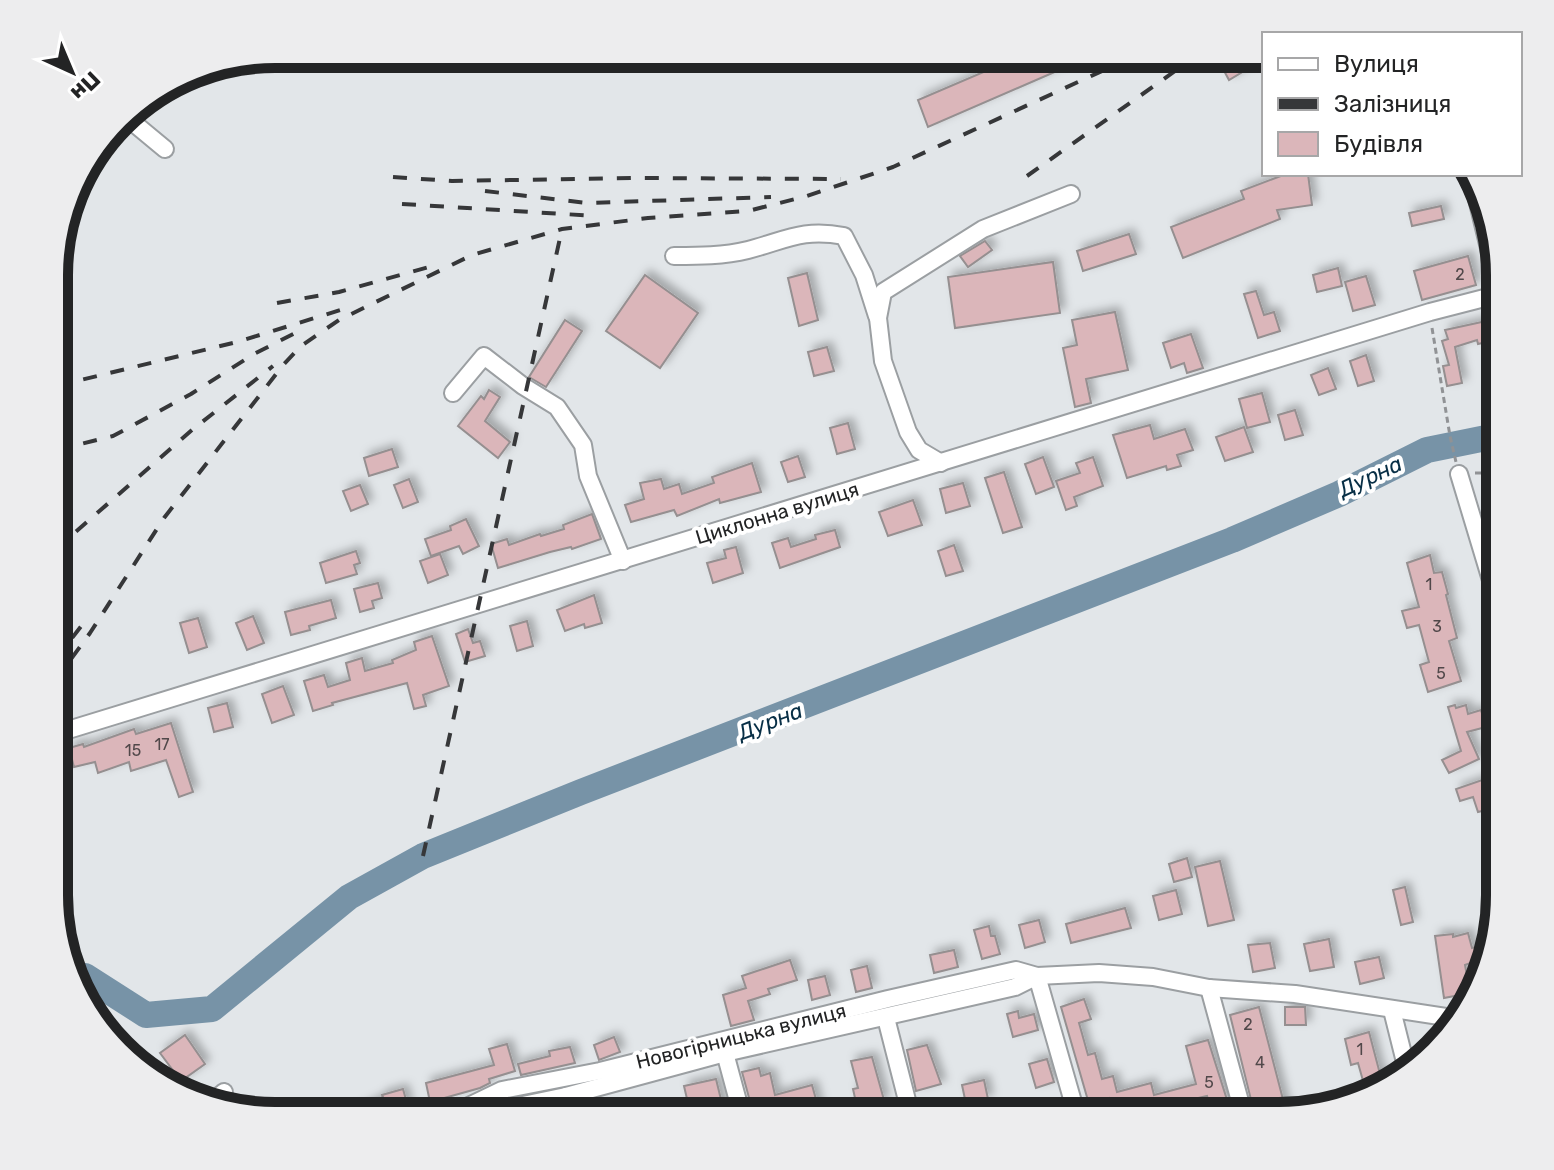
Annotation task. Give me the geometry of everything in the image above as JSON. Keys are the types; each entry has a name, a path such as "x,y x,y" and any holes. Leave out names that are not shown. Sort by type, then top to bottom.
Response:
{"street":[{"path":"134,123 165,149"},
{"path":"878,318 883,292 913,272 983,229 1071,194"},
{"path":"674,256 717,256 749,250 795,234 844,236 864,275 878,318 883,361 908,432 919,450 941,463"},
{"name":"Циклонна вулиця","path":"68,730 1430,312 1486,298"},
{"path":"453,393 484,356 557,407 583,445 588,476 623,561"},
{"path":"1459,474 1486,564"},
{"name":"Новогірницька вулиця","path":"477,1102 502,1090 600,1071 1016,970 1037,976 1099,973 1153,977 1209,988 1295,994 1446,1017"},
{"path":"1037,976 1073,1102"},
{"name":"Новогірницька вулиця","path":"537,1102 725,1053 1015,987 1037,976"},
{"path":"1209,988 1240,1102"},
{"path":"1392,1010 1404,1059"},
{"path":"886,1018 907,1102"},
{"path":"725,1053 738,1102"},
{"path":"220,1095 224,1092"},
{"path":"566,1096 568,1102"}],"path":[{"path":"1430,312 1453,451"},
{"path":"1459,474 1486,473"}],"building":[{"path":"985,68 1064,68 928,127 918,100 986,71"},
{"path":"1223,68 1249,68 1229,80"},
{"path":"1281,176 1308,176 1312,205 1277,210 1280,219 1183,258 1171,227 1244,199 1241,191"},
{"path":"1441,206 1444,219 1412,226 1409,213"},
{"path":"1129,234 1136,254 1083,271 1077,251"},
{"path":"985,241 992,250 968,267 960,256"},
{"path":"1468,256 1476,285 1422,300 1414,271"},
{"path":"1053,262 1060,313 955,328 948,277"},
{"path":"1338,268 1342,286 1317,292 1313,275"},
{"path":"807,273 818,320 799,326 788,278"},
{"path":"645,275 698,313 660,368 606,331"},
{"path":"1366,276 1375,305 1353,311 1345,282"},
{"path":"1256,291 1264,315 1274,312 1280,331 1258,338 1244,294"},
{"path":"1115,312 1128,370 1086,379 1091,403 1075,407 1063,348 1077,345 1072,320"},
{"path":"565,320 582,331 546,387 529,377"},
{"path":"1486,321 1486,342 1478,344 1477,340 1455,347 1462,383 1447,386 1443,366 1449,365 1442,341 1448,339 1445,330"},
{"path":"1191,334 1203,368 1187,373 1184,363 1171,368 1163,343"},
{"path":"827,347 834,371 814,376 808,352"},
{"path":"1366,355 1374,381 1358,386 1350,361"},
{"path":"1328,368 1336,389 1319,395 1311,375"},
{"path":"489,390 500,397 485,421 510,442 498,458 458,426"},
{"path":"1262,393 1270,422 1247,428 1239,399"},
{"path":"1295,410 1303,435 1285,440 1278,415"},
{"path":"848,423 855,449 837,454 830,428"},
{"path":"1150,425 1154,439 1185,429 1193,450 1177,455 1181,466 1167,470 1166,466 1127,478 1113,435"},
{"path":"1244,427 1253,452 1225,461 1216,437"},
{"path":"392,449 398,467 369,476 364,458"},
{"path":"798,456 805,477 788,482 781,462"},
{"path":"1043,457 1054,487 1036,494 1025,464"},
{"path":"1093,457 1103,486 1074,497 1077,506 1066,510 1056,481 1080,473 1076,463"},
{"path":"752,463 761,492 720,503 719,499 677,516 674,510 631,522 625,505 644,499 640,483 661,479 664,489 679,484 682,494 714,483 712,477"},
{"path":"1004,472 1022,527 1003,533 985,478"},
{"path":"409,479 418,502 403,508 394,485"},
{"path":"963,483 970,506 946,513 940,489"},
{"path":"360,485 368,504 351,511 343,491"},
{"path":"913,500 922,525 888,536 879,512"},
{"path":"592,514 601,539 498,568 491,544 507,539 509,545 541,536 564,529 563,525"},
{"path":"466,519 479,546 463,554 459,546 431,556 425,539 451,530 450,526"},
{"path":"835,530 840,547 780,568 772,543 788,538 791,547 816,539 815,535"},
{"path":"954,545 963,571 946,576 938,551"},
{"path":"736,547 743,573 713,583 707,563 726,558 724,550"},
{"path":"356,551 360,563 354,565 357,574 326,583 320,563"},
{"path":"440,554 448,575 428,583 420,561"},
{"path":"1430,555 1434,573 1442,572 1448,594 1457,638 1449,641 1461,681 1428,692 1420,665 1429,662 1419,625 1407,628 1402,611 1419,607 1407,563"},
{"path":"378,583 382,598 372,601 374,608 360,612 354,589"},
{"path":"594,595 602,623 585,628 584,624 565,631 557,610"},
{"path":"331,600 336,618 291,635 285,612"},
{"path":"253,616 264,643 247,650 236,623"},
{"path":"198,618 207,647 189,653 180,623"},
{"path":"527,621 533,646 517,651 510,626"},
{"path":"468,629 473,643 480,641 485,656 465,662 456,634"},
{"path":"432,636 449,686 423,695 426,706 414,709 407,683 313,711 304,681 324,675 328,687 350,680 346,663 362,658 365,671 393,663 392,660 416,650 414,642"},
{"path":"283,686 294,715 272,723 262,694"},
{"path":"227,703 233,727 214,732 208,708"},
{"path":"1455,705 1456,708 1466,705 1468,714 1481,710 1486,727 1467,732 1479,759 1449,773 1442,760 1461,751 1448,707"},
{"path":"171,723 193,792 179,797 166,760 131,771 129,762 98,773 95,762 74,767 69,748 83,744 84,747 134,729 136,734"},
{"path":"1486,779 1486,810 1478,812 1473,797 1460,801 1456,789"},
{"path":"1187,858 1192,877 1174,882 1169,864"},
{"path":"1220,861 1234,920 1208,926 1195,867"},
{"path":"1405,887 1413,922 1401,925 1393,890"},
{"path":"1176,890 1182,914 1159,920 1153,896"},
{"path":"1125,908 1131,928 1071,943 1066,924"},
{"path":"1039,920 1045,942 1025,948 1019,925"},
{"path":"989,926 1000,954 982,959 974,930"},
{"path":"1468,933 1472,948 1480,946 1474,962 1465,965 1468,980 1460,995 1444,998 1435,936 1453,934 1453,937"},
{"path":"1329,939 1334,967 1310,971 1304,944"},
{"path":"1270,943 1275,968 1253,972 1248,945"},
{"path":"954,950 958,967 934,973 930,955"},
{"path":"1379,957 1384,978 1360,984 1355,962"},
{"path":"790,960 797,980 768,989 770,994 748,1001 754,1020 731,1026 723,995 746,988 742,976"},
{"path":"867,966 872,988 856,992 851,970"},
{"path":"825,976 830,995 812,1000 808,980"},
{"path":"1084,999 1091,1019 1079,1023 1088,1055 1095,1053 1102,1079 1113,1076 1117,1092 1151,1083 1154,1095 1196,1084 1186,1046 1208,1040 1228,1102 1209,1102 1207,1096 1181,1102 1110,1102 1109,1098 1088,1102 1061,1007"},
{"path":"1259,1007 1284,1102 1252,1102 1230,1015"},
{"path":"1285,1007 1305,1007 1306,1025 1285,1025"},
{"path":"1018,1011 1019,1018 1034,1014 1038,1030 1013,1037 1007,1014"},
{"path":"1369,1032 1380,1074 1383,1074 1364,1084 1358,1063 1351,1065 1345,1039"},
{"path":"185,1035 205,1064 183,1080 160,1053"},
{"path":"614,1037 620,1052 599,1060 594,1045"},
{"path":"507,1044 515,1071 489,1079 490,1083 480,1088 430,1102 426,1083 494,1065 489,1049"},
{"path":"927,1045 941,1084 916,1091 907,1050"},
{"path":"570,1047 575,1063 521,1075 518,1064 550,1056 549,1051"},
{"path":"872,1057 884,1100 856,1102 853,1089 858,1088 851,1061"},
{"path":"1047,1059 1054,1082 1036,1088 1029,1064"},
{"path":"759,1068 761,1076 770,1073 775,1095 812,1085 817,1102 750,1102 742,1072"},
{"path":"716,1079 722,1102 688,1102 684,1086"},
{"path":"984,1080 988,1099 966,1102 962,1085"},
{"path":"403,1089 407,1102 373,1102 382,1095"}],"waterway":[{"name":"Дурна","path":"85,976 146,1015 212,1009 349,897 423,856 1232,540 1339,494 1427,450 1486,438"}],"railway":[{"path":"68,663 164,518 284,364 301,346 339,320 472,255 562,229 648,218 748,211 807,196 893,167 1109,68"},
{"path":"1027,176 1179,68"},
{"path":"393,177 452,181 841,179"},
{"path":"485,191 587,203 771,197"},
{"path":"402,204 596,216"},
{"path":"423,856 562,229"},
{"path":"277,303 339,292 429,267"},
{"path":"68,383 237,342 347,308"},
{"path":"68,447 113,436 297,332"},
{"path":"68,539 192,430 273,366"},
{"path":"68,643 86,620"}]}
